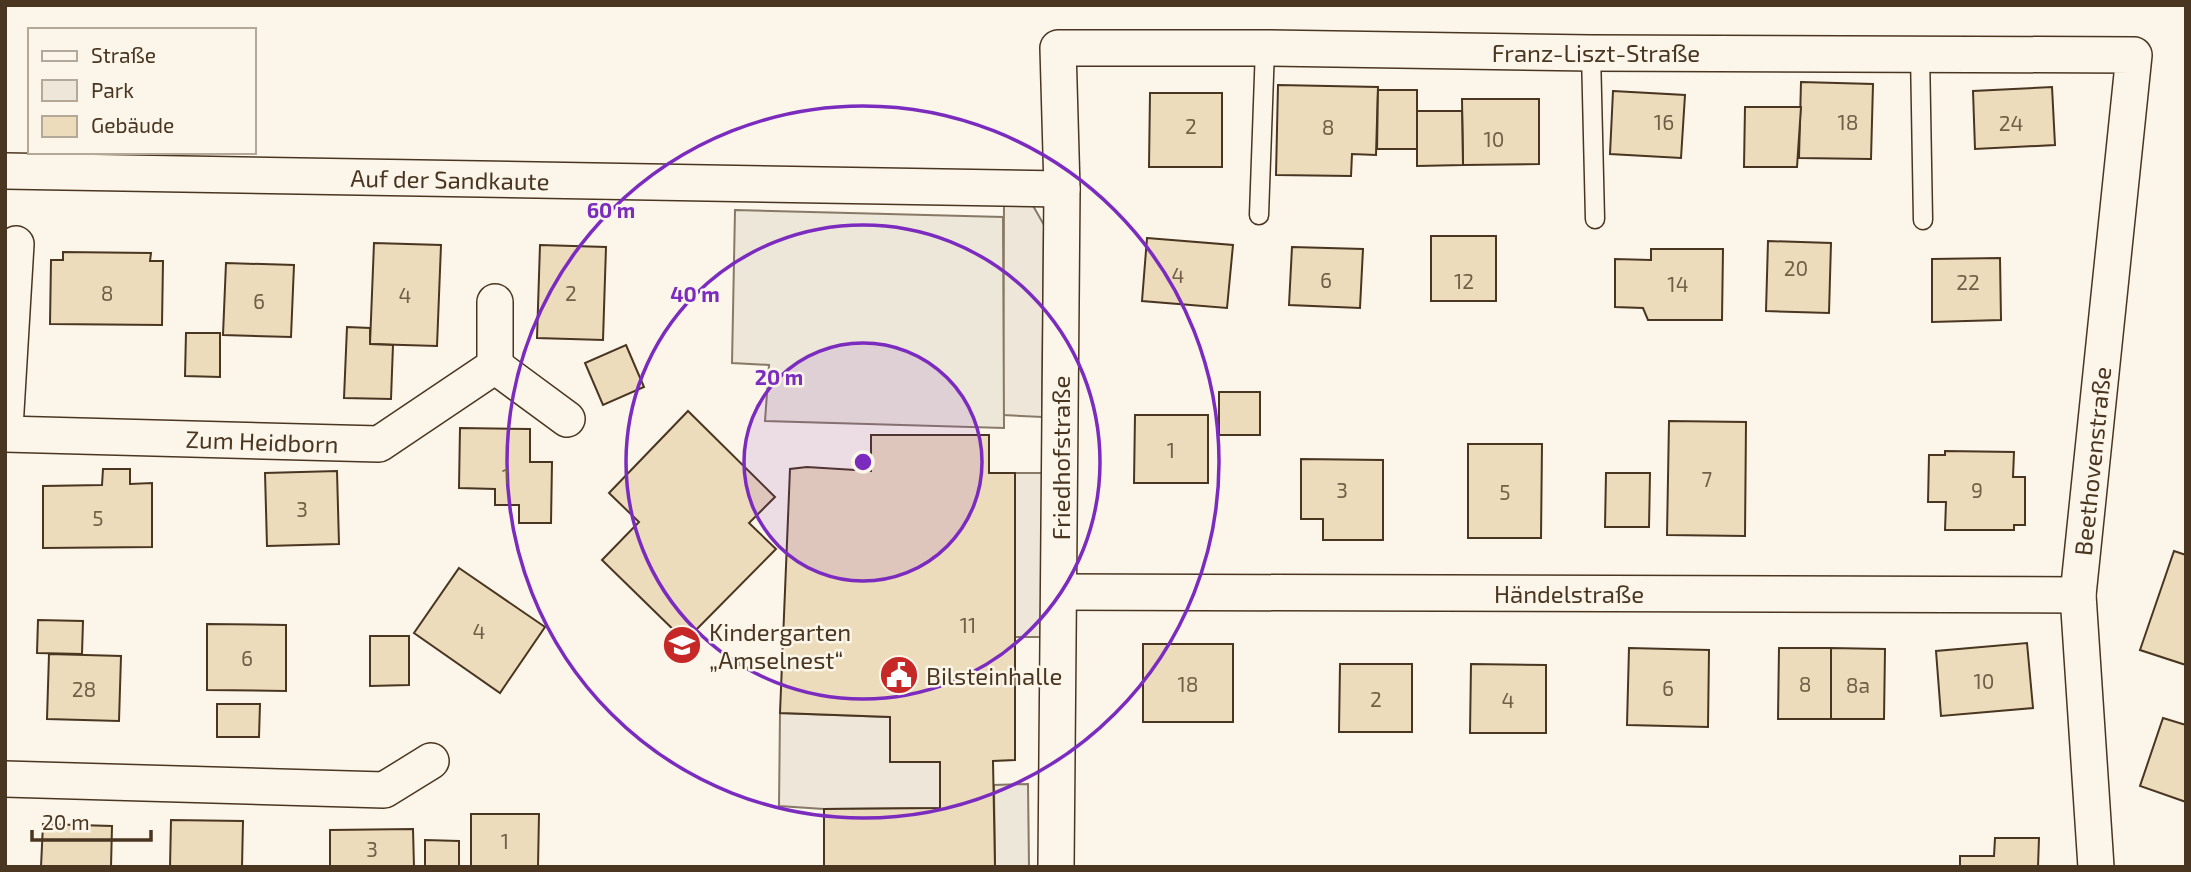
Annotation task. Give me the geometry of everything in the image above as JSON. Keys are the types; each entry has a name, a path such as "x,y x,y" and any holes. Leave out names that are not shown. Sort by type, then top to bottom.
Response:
{"street":[{"name":"Franz-Liszt-Straße","path":"1058,48 2134,55"},
{"name":"Friedhofstraße","path":"1056,867 1062,189 1058,48"},
{"name":"Beethovenstraße","path":"2096,867 2078,595 2134,55"},
{"name":"Auf der Sandkaute","path":"5,171 1062,189"},
{"path":"6,416 16,244"},
{"path":"495,302 495,366 567,419"},
{"name":"Zum Heidborn","path":"6,416 379,444 495,366"},
{"name":"Händelstraße","path":"1059,592 2078,595"},
{"path":"5,779 384,790 431,761"}],"lane":[{"path":"1259,215 1265,48"},
{"path":"1591,53 1595,219"},
{"path":"1920,53 1923,220"}],"green space":[{"path":"1004,200 1032,204 1044,225 1042,417 1003,415"},
{"path":"1015,473 1042,473 1041,637 1015,637"},
{"path":"780,713 890,717 890,762 940,762 940,808 824,809 779,806"}],"shaded area":[{"path":"735,210 1003,217 1004,428 765,421 769,365 732,363"},
{"path":"1028,784 1029,867 995,867 994,785"}],"building":[{"path":"1801,82 1873,84 1871,159 1799,158"},
{"path":"1278,85 1378,87 1376,155 1352,154 1351,176 1276,175"},
{"path":"2052,87 2055,145 1975,149 1973,91"},
{"path":"1378,90 1417,90 1417,149 1377,149"},
{"path":"1613,91 1685,95 1681,158 1610,154"},
{"path":"1150,93 1222,93 1222,167 1149,167"},
{"path":"1462,99 1539,99 1539,164 1463,165"},
{"path":"1745,107 1801,107 1797,167 1744,167"},
{"path":"1417,111 1462,111 1463,165 1417,166"},
{"path":"1431,236 1496,236 1496,301 1431,301"},
{"path":"1147,238 1233,245 1227,308 1142,301"},
{"path":"1768,241 1831,243 1829,313 1766,311"},
{"path":"374,243 441,245 437,346 370,344"},
{"path":"540,245 606,247 603,340 537,338"},
{"path":"1292,247 1363,249 1360,308 1289,305"},
{"path":"1651,249 1723,249 1722,320 1648,320 1643,308 1615,307 1615,259 1651,260"},
{"path":"63,252 151,253 150,261 163,261 162,325 50,324 51,260 63,260"},
{"path":"2000,258 2001,320 1932,322 1932,259"},
{"path":"226,263 294,265 291,337 223,335"},
{"path":"347,327 370,328 370,344 393,345 391,399 344,398"},
{"path":"186,333 220,333 220,377 185,376"},
{"path":"626,345 644,387 603,405 585,363"},
{"path":"1219,392 1260,392 1260,435 1219,435"},
{"path":"688,411 775,497 749,523 776,549 685,641 602,560 639,522 609,493"},
{"path":"1135,415 1208,415 1208,483 1134,483"},
{"path":"1669,421 1746,422 1745,536 1667,535"},
{"path":"460,428 530,429 530,462 552,462 551,523 519,523 519,505 495,505 495,489 459,488"},
{"name":"Bilsteinhalle","path":"871,435 989,435 989,473 1015,473 1015,760 993,761 995,867 824,867 824,809 940,808 940,762 890,762 890,717 780,713 790,469 807,467 871,471"},
{"path":"1468,444 1542,444 1541,538 1468,538"},
{"path":"1945,451 2014,452 2013,477 2025,477 2025,525 2014,525 2014,530 1945,530 1946,502 1928,502 1929,455 1945,455"},
{"path":"1301,459 1383,460 1383,540 1323,540 1323,519 1301,519"},
{"path":"103,469 130,469 130,484 152,483 152,547 43,548 43,486 102,485"},
{"path":"337,471 339,544 267,546 265,473"},
{"path":"1606,473 1650,473 1649,527 1605,527"},
{"path":"2174,551 2186,555 2186,665 2140,650"},
{"path":"459,568 545,627 500,693 414,633"},
{"path":"38,620 83,621 82,654 37,653"},
{"path":"207,624 286,625 286,691 207,690"},
{"path":"370,636 409,636 409,685 370,686"},
{"path":"2027,643 2033,708 1941,716 1936,651"},
{"path":"1143,644 1233,644 1233,722 1143,722"},
{"path":"1629,648 1709,650 1708,727 1627,725"},
{"path":"1779,648 1831,648 1831,719 1778,719"},
{"path":"1831,648 1885,649 1884,719 1831,719"},
{"path":"49,654 121,656 119,721 47,719"},
{"path":"1340,664 1412,664 1412,732 1339,732"},
{"path":"1471,664 1546,665 1546,733 1470,733"},
{"path":"217,704 260,704 259,737 217,737"},
{"path":"2163,718 2186,725 2186,802 2140,786"},
{"path":"471,814 539,814 538,867 471,867"},
{"path":"171,820 243,821 242,867 170,867"},
{"path":"43,824 112,826 111,867 41,867"},
{"path":"413,829 414,867 330,867 330,830"},
{"path":"1995,838 2039,838 2038,867 1960,867 1960,856 1994,856"},
{"path":"425,840 459,841 459,867 425,867"}],"place":[{"name":"Kindergarten „Amselnest“","path":"682,645"},
{"name":"Bilsteinhalle","path":"899,675"}]}
